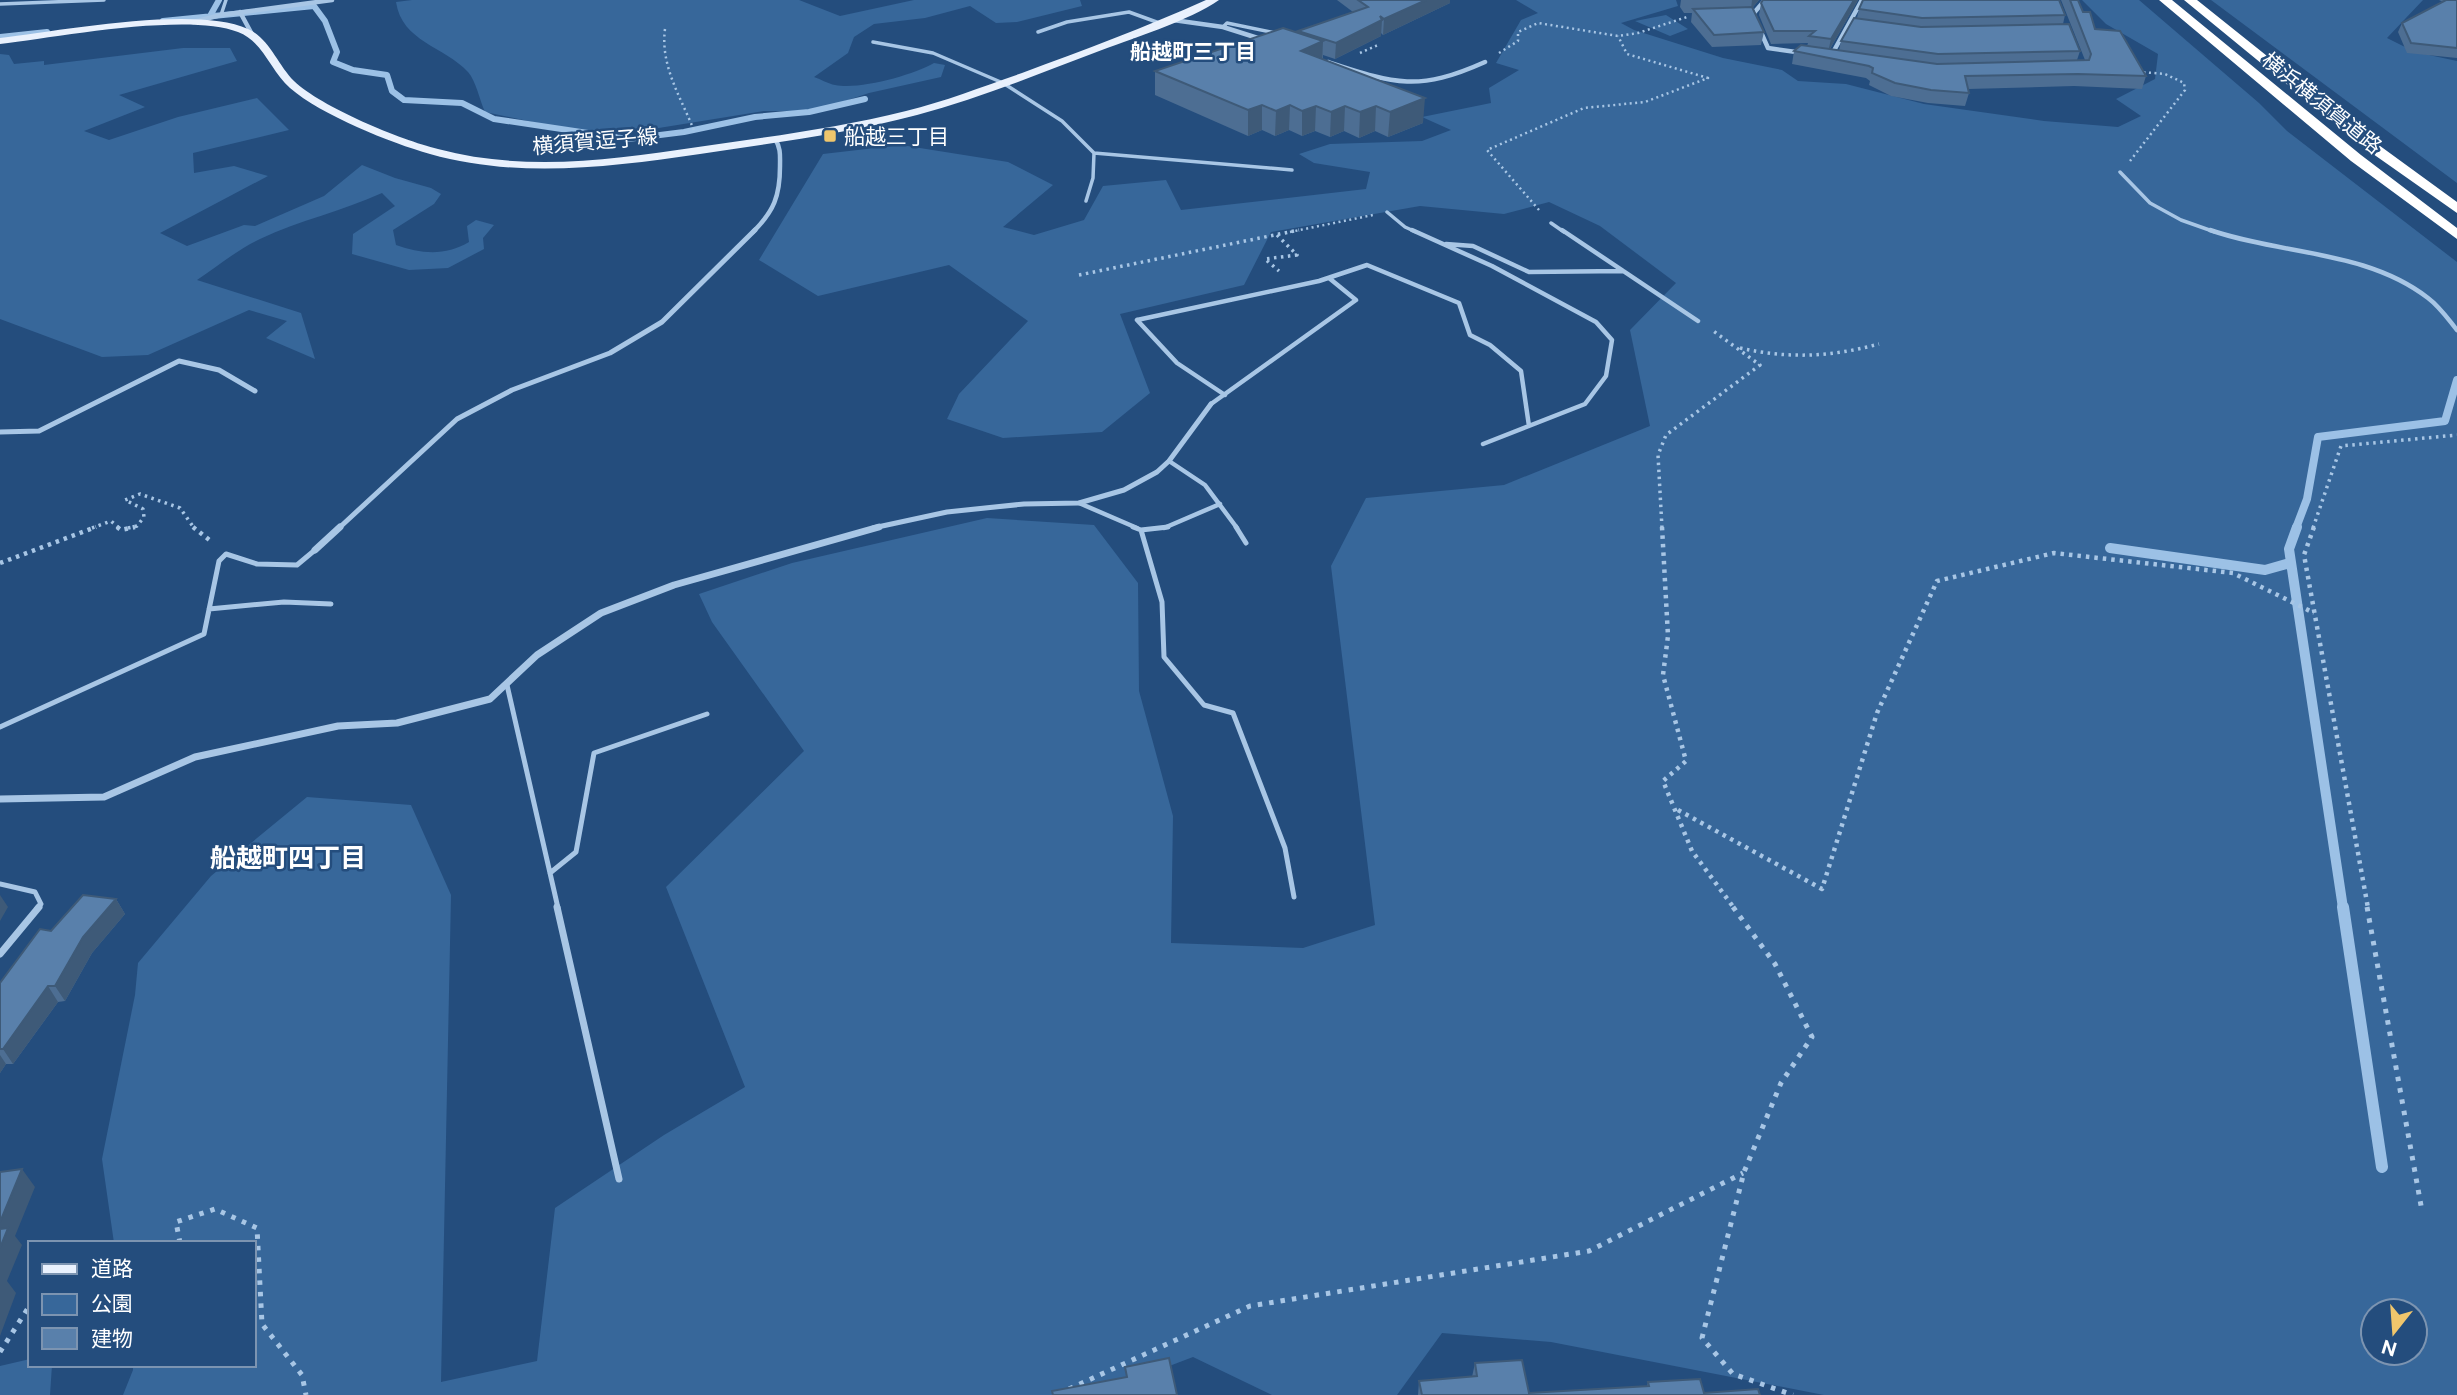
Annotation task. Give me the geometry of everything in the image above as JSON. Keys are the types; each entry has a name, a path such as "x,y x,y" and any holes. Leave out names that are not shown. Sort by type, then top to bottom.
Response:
{"highway":[{"name":"横浜横須賀道路","path":"2165,0 2356,158 2457,234"},
{"name":"横浜横須賀道路","path":"2190,0 2371,146 2457,209"}],"main road":[{"name":"横須賀逗子線","path":"254,38 292,86 395,138 429,151 468,161 564,168 775,139 853,126 914,112 1167,22 1214,0"},
{"path":"0,41 188,23 232,27 245,30 254,38"}],"street":[{"path":"188,23 221,15 332,0"},
{"path":"1740,14 1753,14 1765,0"},
{"path":"1831,57 1862,0"},
{"path":"240,12 254,38"},
{"path":"1753,14 1768,48 1805,53"},
{"path":"1167,22 1223,27 1268,41"},
{"path":"1848,25 1862,27"},
{"path":"1818,55 1844,59"},
{"path":"1327,61 1368,75 1427,82 1456,75 1485,62"},
{"path":"315,550 457,419 512,390 610,353 662,322 764,221 780,193 780,146 775,139"},
{"path":"0,432 39,431 137,380 179,362 219,370 255,391"},
{"path":"0,799 104,797 195,757 338,726 397,723 489,699 537,655 601,613 674,585 891,523 947,512 1024,504 1079,503 1124,490 1157,472 1169,461 1212,404"}],"lane":[{"path":"0,4 104,0"},
{"path":"221,15 226,0"},
{"path":"1038,32 1068,22 1129,12 1167,22"},
{"path":"1223,27 1227,23 1278,34"},
{"path":"873,42 933,52 1003,82 1062,121 1094,153 1292,170"},
{"path":"1086,201 1093,178 1094,153"},
{"path":"2120,172 2148,201 2173,216 2208,228 2344,260 2396,278 2426,296 2457,330"},
{"path":"1387,212 1405,227 1492,266 1596,322 1612,340 1606,376 1585,404 1483,444"},
{"path":"1551,223 1698,321"},
{"path":"1440,243 1473,246 1529,272 1623,271"},
{"path":"1225,395 1177,363 1137,320 1329,278 1367,265 1460,303 1471,335 1490,345 1521,371 1529,426"},
{"path":"1212,404 1356,300 1329,278"},
{"path":"1169,461 1183,467 1208,487 1246,543"},
{"path":"1079,503 1141,530 1162,529 1220,504"},
{"path":"1141,530 1162,602 1164,657 1204,705 1233,713 1284,848 1294,897"},
{"path":"0,727 204,634 219,561 226,554 257,564 297,565 315,550"},
{"path":"209,609 284,602 331,604"},
{"path":"508,684 619,1179"},
{"path":"550,873 576,852 594,753 707,714"},
{"path":"0,884 35,892 41,904 0,954"}],"path":[{"path":"1485,62 1518,41 1517,32 1538,23 1618,36 1638,33 1687,18"},
{"path":"665,29 662,40 664,59 694,128"},
{"path":"1551,223 1487,150 1584,108 1645,102 1709,78 1627,54 1618,36"},
{"path":"2120,172 2185,90 2184,83 2165,74 2141,72"},
{"path":"1079,275 1387,212"},
{"path":"1276,235 1297,256 1265,259 1296,285"},
{"path":"1698,321 1760,365 1666,435 1658,454 1668,636 1663,676 1686,761 1663,781 1692,851 1775,964 1812,1037 1781,1083 1744,1172 1702,1338 1733,1374 1793,1395"},
{"path":"1736,347 1774,357 1805,358 1847,354 1879,344"},
{"path":"2422,1211 2304,555 2341,446 2457,435"},
{"path":"0,563 92,526 111,521 121,530 137,526 144,517 143,509 125,500 139,494 180,508 194,528 226,554"},
{"path":"1677,810 1822,889 1877,713 1937,581 2054,553 2233,573 2315,614"},
{"path":"1055,1395 1250,1306 1589,1251 1744,1172"},
{"path":"180,1241 176,1222 215,1209 257,1228 261,1324 302,1375 306,1395"},
{"path":"0,1352 28,1308"}],"green space":[{"path":"799,0 840,16 914,0 1080,0 1082,6 1017,22 996,23 970,6 925,18 874,24 854,37 848,53 814,77 835,85 858,85 900,77 934,63 945,65 941,77 869,93 815,111 764,111 603,137 485,112 468,72 406,26 396,2"},
{"path":"1516,0 1676,0 1678,6 1621,23 1634,30 1723,58 1782,70 1798,81 1846,84 1924,104 2044,121 2118,127 2141,116 2116,99 2155,79 2158,54 2106,24 2082,0 2139,0 2259,103 2287,131 2457,262 2457,1395 1824,1395 1551,1342 1442,1333 1397,1395 1272,1395 1193,1357 1093,1395 123,1395 133,1367 256,1367 256,1241 114,1241 102,1159 135,995 138,963 211,876 307,797 411,805 451,895 441,1382 537,1361 555,1208 664,1135 745,1087 666,887 804,751 712,622 699,594 792,563 987,518 1094,525 1138,583 1139,691 1173,816 1171,943 1303,948 1375,925 1331,566 1366,498 1504,485 1650,426 1630,330 1676,283 1600,226 1549,202 1504,214 1420,206 1271,232 1244,285 1120,314 1150,393 1102,432 1003,438 947,419 959,394 1028,321 949,265 818,296 759,260 823,154 901,145 1008,162 1053,185 1003,227 1034,235 1084,220 1103,186 1166,180 1181,210 1366,189 1370,172 1314,163 1299,154 1330,144 1422,141 1451,130 1422,117 1491,103 1489,88 1519,70 1496,63 1521,20 1538,13"},
{"path":"2211,0 2423,0 2387,38 2415,52 2457,61 2457,183"},
{"path":"1666,15 1688,29 1670,36 1635,21"},
{"path":"183,48 230,48 237,61 119,95 145,107 84,131 109,140 178,117 257,98 289,130 193,153 194,173 234,166 268,176 160,233 187,246 244,225 255,226 324,196 362,165 431,188 441,194 434,204 393,230 396,245 424,252 451,250 469,242 467,226 476,220 494,225 483,238 484,249 448,268 409,270 352,254 353,234 395,206 382,193 260,239 197,280 301,313 315,359 266,338 287,321 249,310 148,355 102,357 0,319 0,54 9,55 14,64 44,61 44,65"},
{"path":"28,1359 28,1367 52,1367 50,1395 0,1395 0,1366"}],"building":[{"path":"1358,0 1426,0 1384,19 1380,16 1382,20 1336,43 1298,31 1368,7"},
{"path":"1763,0 1854,0 1831,39 1809,36 1815,31 1774,31 1761,3"},
{"path":"1863,0 2059,0 2065,15 1922,18 1859,9"},
{"path":"2070,0 2078,0 2083,12 2090,12 2095,29 2120,31 2146,76 1965,76 1969,93 1931,90 1895,83 1872,73 1873,68 1869,66 1794,51 1801,45 1937,64 2089,60 2091,54"},
{"path":"2446,0 2457,0 2457,48 2411,43 2402,23"},
{"path":"1752,7 1764,32 1714,35 1693,9"},
{"path":"1854,18 1921,27 2069,24 2080,51 1938,54 1841,41"},
{"path":"1283,28 1323,41 1301,51 1425,98 1390,112 1376,106 1360,112 1345,106 1331,112 1316,106 1302,111 1290,105 1276,111 1262,105 1248,110 1155,71"},
{"path":"83,895 116,899 83,937 55,986 48,986 3,1049 0,1049 0,983 40,929 51,931"},
{"path":"22,1169 0,1222 0,1172"},
{"path":"8,1228 0,1248 0,1229"},
{"path":"1169,1358 1177,1395 1053,1395 1052,1391 1127,1377 1125,1367"},
{"path":"1522,1360 1529,1393 1649,1386 1648,1382 1700,1379 1704,1393 1758,1389 1760,1395 1422,1395 1419,1381 1477,1376 1475,1363"}],"waterway":[{"path":"210,16 219,0"},
{"path":"163,21 314,6 325,21 337,52 333,62 353,70 387,75 392,91 404,100 462,103 494,119 628,139 684,132 755,117 809,112 865,99"},
{"path":"0,37 47,32"},
{"path":"2296,528 2307,499 2318,437 2445,421 2457,380"},
{"path":"2297,527 2289,549 2343,908"},
{"path":"2110,548 2265,570 2290,563"},
{"path":"2343,907 2382,1167"}],"place":[{"name":"船越三丁目","path":"830,136"}],"district":[{"name":"船越町三丁目","path":"1193,51"},
{"name":"船越町四丁目","path":"288,857"}]}
